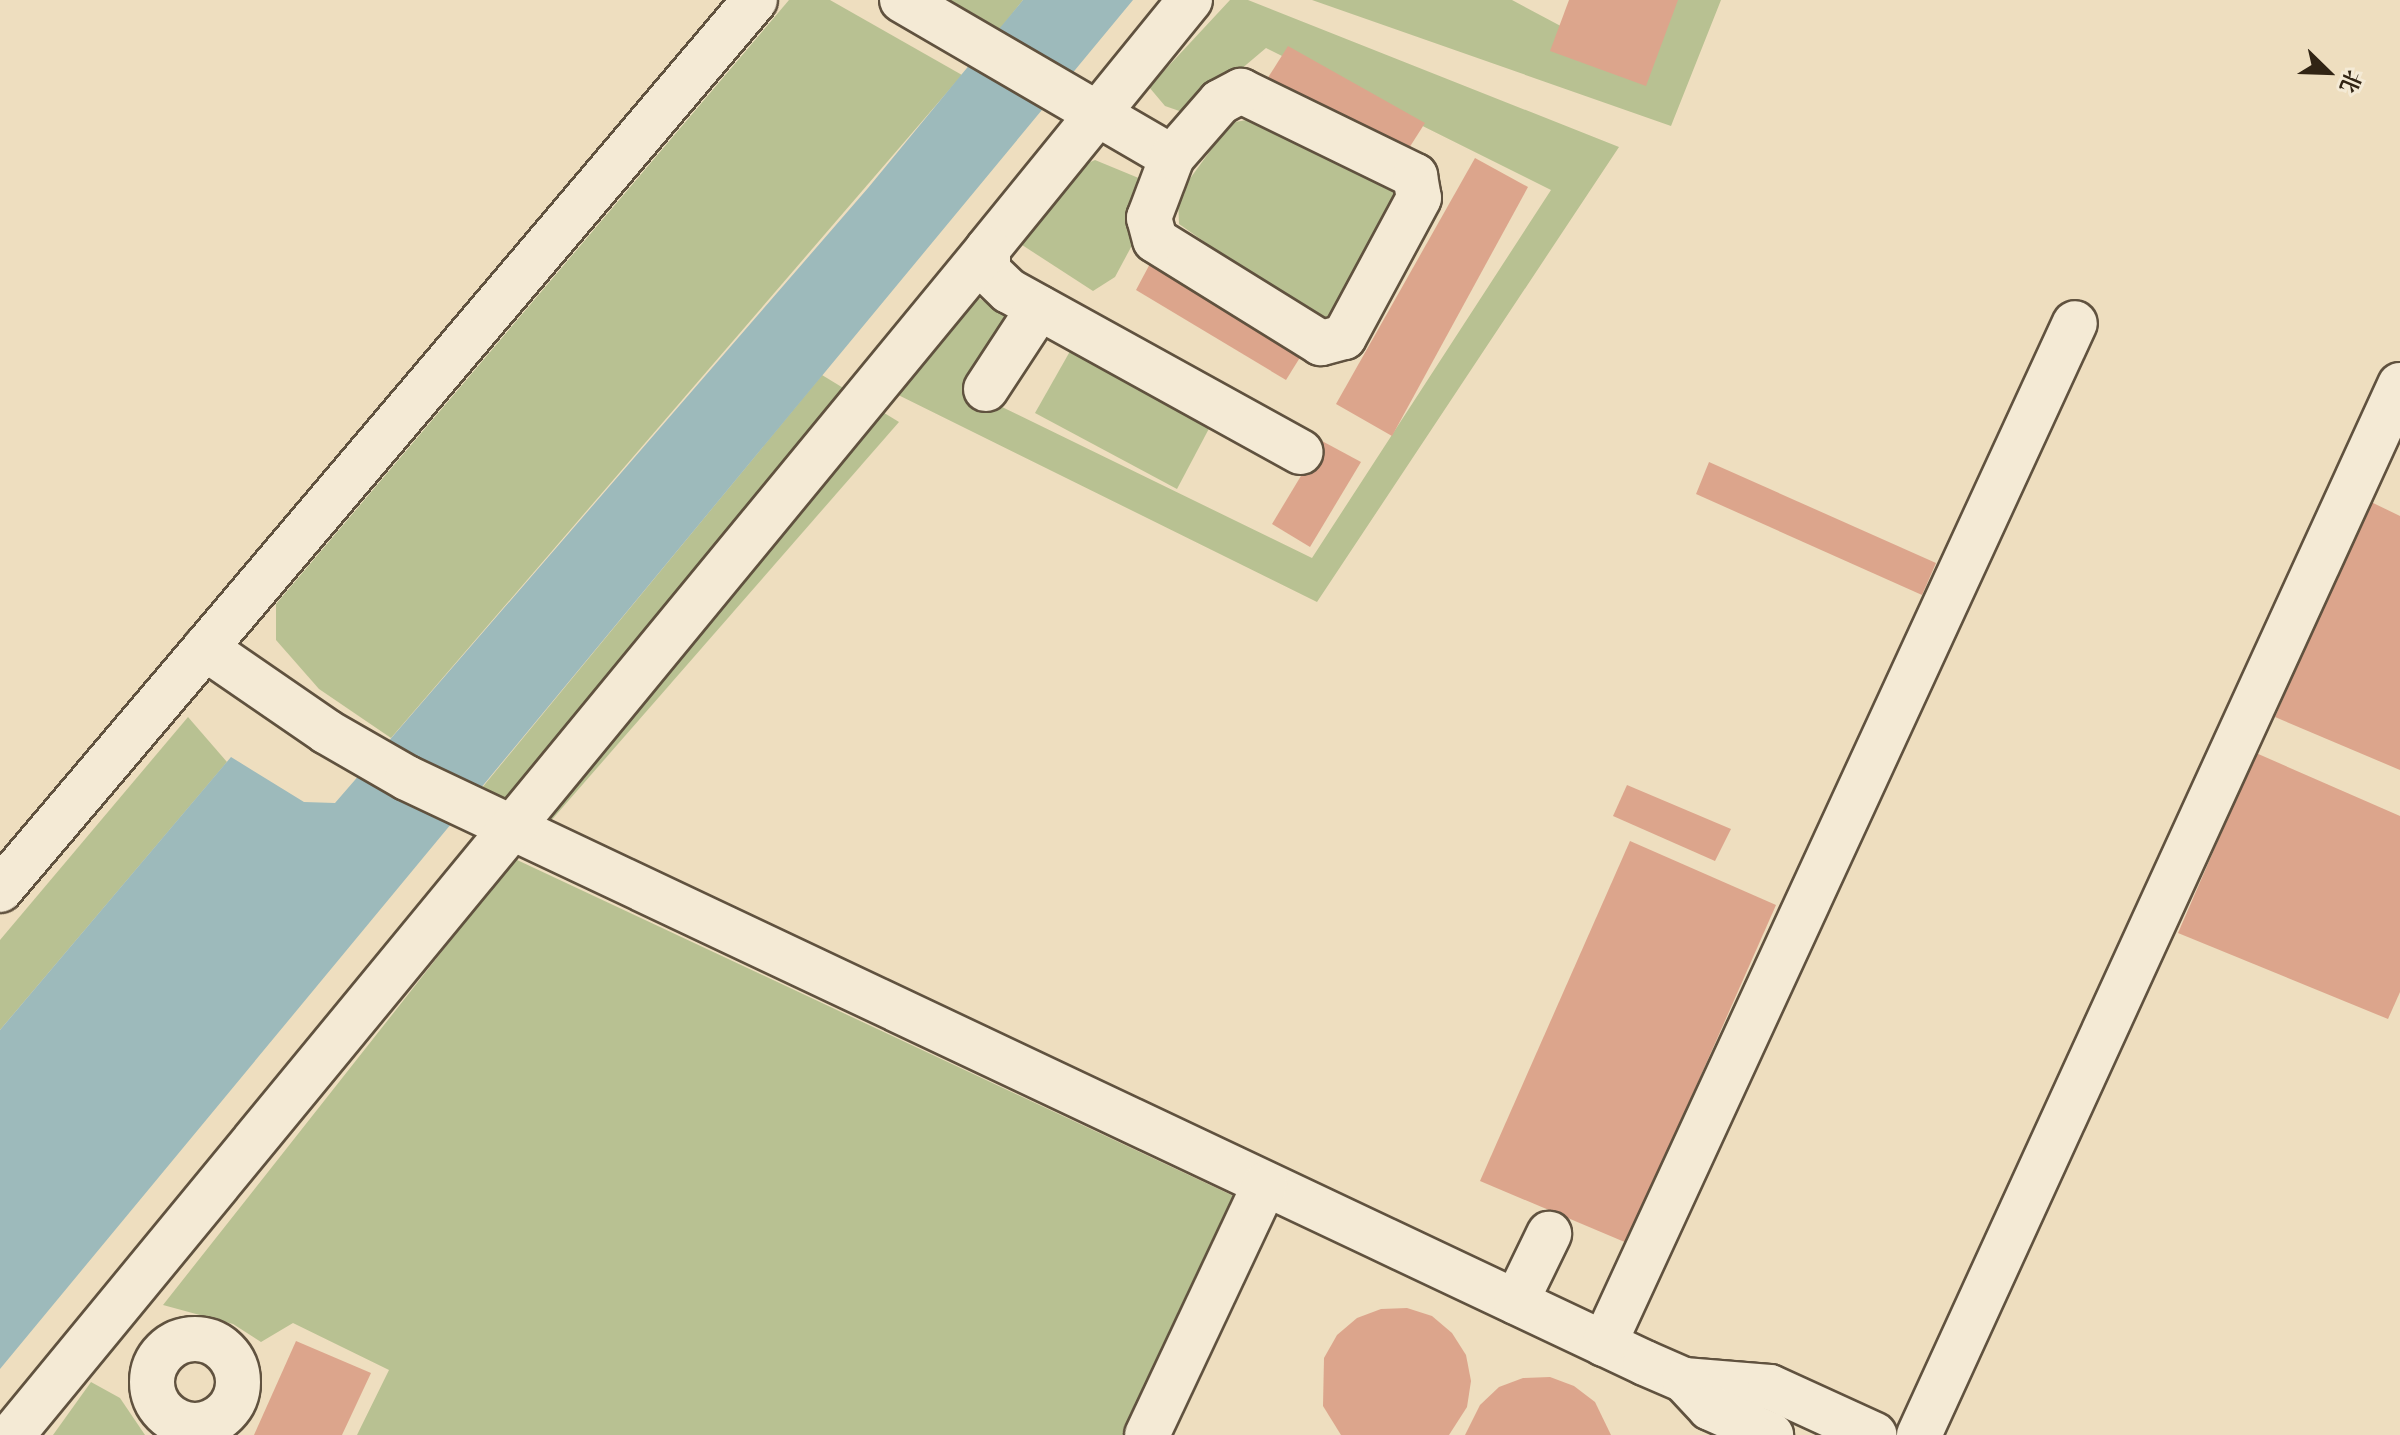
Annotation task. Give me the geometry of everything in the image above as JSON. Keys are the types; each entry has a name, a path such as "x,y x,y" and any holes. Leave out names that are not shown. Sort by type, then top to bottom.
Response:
{"street":[{"path":"0,890 755,0"},
{"path":"902,0 1172,157"},
{"path":"12,1435 1190,0"},
{"path":"1241,91 1415,176 1419,198 1344,337 1321,343 1155,240 1149,218 1172,157 1220,102 1241,91"},
{"path":"988,249 988,271 1009,291 1301,452"},
{"path":"986,389 1039,308"},
{"path":"1604,1344 2075,323"},
{"path":"1919,1435 2400,385"},
{"path":"205,648 327,732 407,778 1604,1344 1684,1380 1770,1387 1875,1435"},
{"path":"1147,1435 1265,1184"},
{"path":"1516,1302 1549,1234"},
{"path":"89,1340 153,1370"},
{"path":"1684,1380 1710,1408 1771,1435"}],"green space":[{"path":"789,0 830,0 962,75 391,738 319,689 276,640 276,604"},
{"path":"950,0 1023,0 1000,29"},
{"path":"1230,0 1248,0 1619,147 1317,602 874,383 957,283 1008,318 963,388 1312,558 1551,190 1266,48 1188,114 1165,106 1149,87"},
{"path":"1312,0 1512,0 1634,65 1662,0 1721,0 1671,126"},
{"path":"1258,118 1398,191 1329,318 1312,317 1179,224 1178,195 1213,147 1235,122"},
{"path":"1095,160 1141,179 1137,236 1115,277 1093,291 1019,243 1066,173"},
{"path":"1073,346 1213,421 1177,489 1035,413"},
{"path":"822,375 899,422 549,823 481,789"},
{"path":"188,717 227,762 0,1030 0,940"},
{"path":"515,859 1242,1200 1132,1435 357,1435 389,1370 293,1323 261,1342 233,1324 163,1305"},
{"path":"91,1382 120,1398 145,1435 53,1435"}],"water":[{"path":"1023,0 1133,0 0,1369 0,1030 231,757 304,802 335,803 868,188"}],"building":[{"path":"1569,0 1678,0 1646,86 1550,51"},
{"path":"1288,46 1425,123 1404,156 1264,84"},
{"path":"1475,158 1528,187 1392,436 1336,404"},
{"path":"1152,260 1304,351 1286,380 1136,290"},
{"path":"1322,441 1361,462 1310,547 1272,524"},
{"path":"1709,462 1936,563 1922,595 1696,494"},
{"path":"2369,501 2400,516 2400,770 2275,717"},
{"path":"2256,753 2400,816 2400,992 2388,1019 2178,933"},
{"path":"1627,785 1731,829 1715,861 1613,816"},
{"path":"1630,841 1776,905 1627,1243 1480,1181"},
{"path":"1407,1308 1432,1316 1452,1333 1466,1355 1471,1381 1467,1407 1449,1435 1341,1435 1323,1406 1324,1358 1337,1335 1357,1318 1381,1309"},
{"path":"296,1341 371,1373 342,1435 254,1435"},
{"path":"1550,1377 1574,1386 1595,1402 1611,1435 1465,1435 1480,1405 1499,1387 1523,1378"}]}
